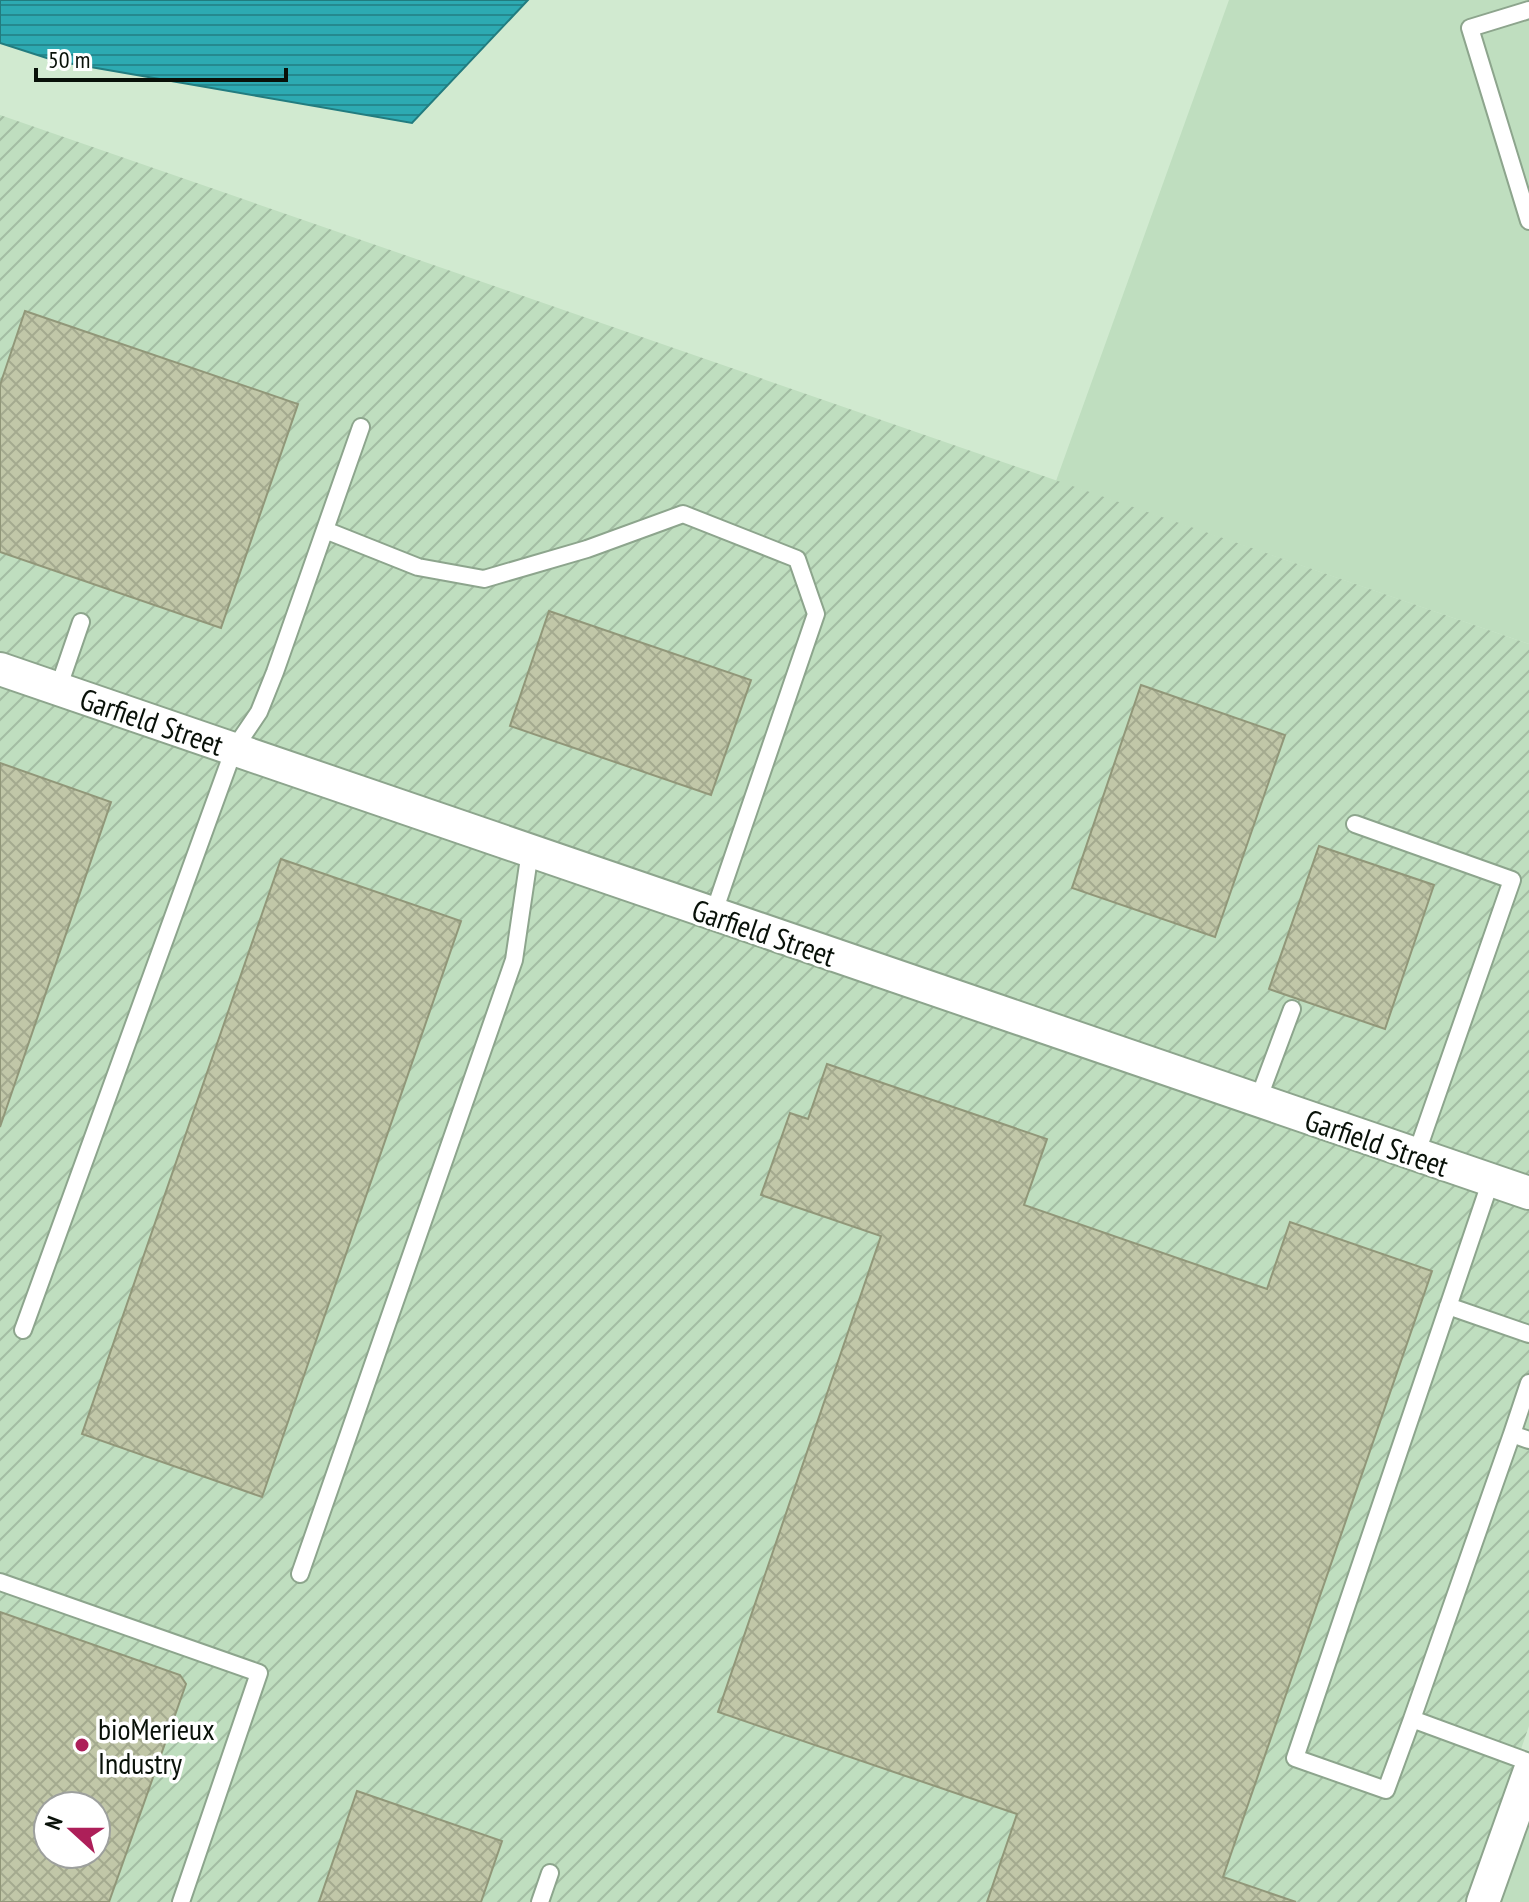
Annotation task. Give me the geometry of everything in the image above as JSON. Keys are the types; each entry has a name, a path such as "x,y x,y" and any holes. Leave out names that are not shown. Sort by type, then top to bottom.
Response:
{"street":[{"name":"Garfield Street","path":"0,669 1529,1193"},
{"path":"1483,1902 1519,1833 1529,1773"}],"lane":[{"path":"1529,10 1470,28 1529,221"},
{"path":"23,1330 234,749 259,712 361,427"},
{"path":"325,530 418,567 484,579 587,549 683,514 797,559 816,614 713,915"},
{"path":"58,689 81,622"},
{"path":"1355,824 1512,880 1416,1155"},
{"path":"300,1574 514,960 530,851"},
{"path":"1258,1100 1292,1009"},
{"path":"1491,1180 1295,1758 1386,1790 1529,1383"},
{"path":"1448,1306 1529,1334"},
{"path":"1512,1434 1529,1440"},
{"path":"0,1582 259,1673 181,1902"},
{"path":"1412,1719 1529,1762"},
{"path":"540,1902 550,1873"}],"shaded area":[{"path":"1229,0 1529,0 1529,644 1056,481"},
{"path":"0,115 1529,644 1529,1726 1468,1902 0,1902"},
{"path":"1529,1818 1529,1902 1494,1902"}],"water":[{"path":"0,0 528,0 412,123 56,61 0,43"}],"building":[{"path":"25,311 298,404 221,628 0,552 0,385"},
{"path":"549,611 751,680 711,795 510,726"},
{"path":"1141,685 1285,735 1215,937 1072,888"},
{"path":"0,763 111,802 0,1127"},
{"path":"1319,846 1434,885 1385,1029 1269,989"},
{"path":"281,859 461,921 262,1497 82,1434"},
{"path":"827,1064 1047,1139 1024,1205 1267,1289 1290,1222 1432,1271 1223,1877 1296,1902 987,1902 1017,1814 718,1712 881,1236 761,1195 790,1113 808,1119"},
{"name":"bioMerieux Industry","path":"0,1612 180,1675 186,1684 109,1902 0,1902"},
{"path":"357,1791 502,1841 481,1902 319,1902"}],"place":[{"name":"bioMerieux Industry","path":"82,1745"}]}
